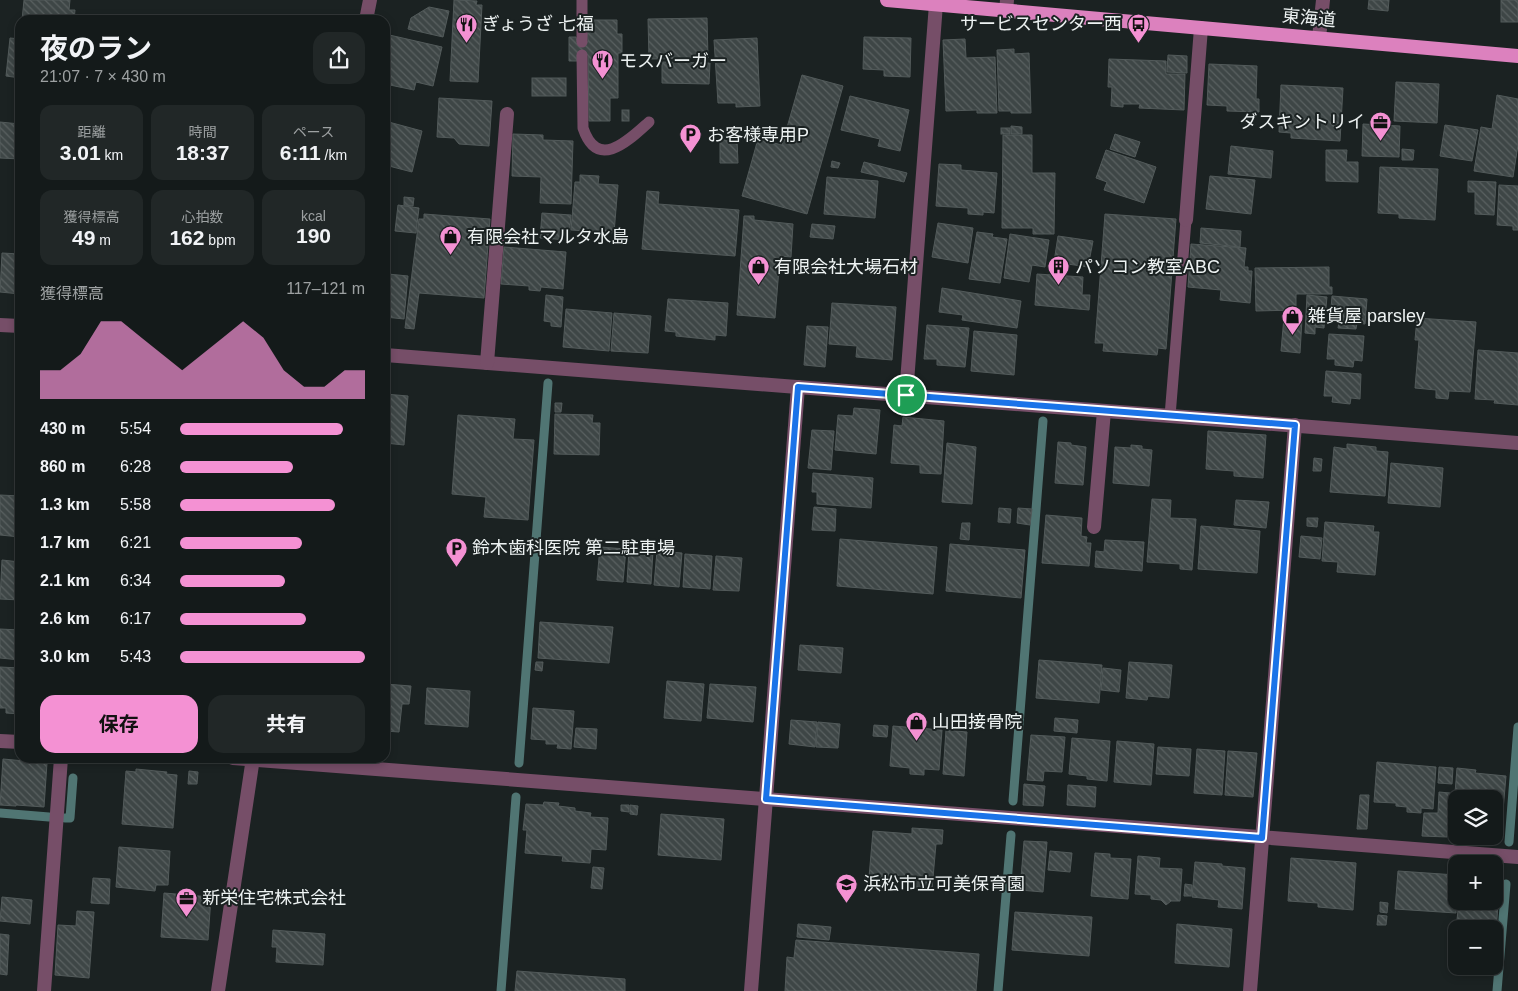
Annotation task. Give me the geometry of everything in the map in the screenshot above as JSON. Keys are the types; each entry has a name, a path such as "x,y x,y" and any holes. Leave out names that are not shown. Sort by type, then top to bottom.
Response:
{"highway":[{"name":"東海道","path":"887,0 936,4 1007,5 1201,28 1518,56"}],"street":[{"path":"367,15 370,0"},
{"path":"1320,38 1323,0"},
{"path":"906,395 936,4"},
{"path":"1186,220 1201,28"},
{"path":"488,363 507,114"},
{"path":"0,325 15,326"},
{"path":"390,355 1518,443"},
{"path":"751,991 798,387"},
{"path":"1094,527 1104,411"},
{"path":"1250,991 1295,425"},
{"path":"0,741 15,742"},
{"path":"44,991 61,763"},
{"path":"218,991 251,763"},
{"path":"315,763 1518,857"}],"lane":[{"path":"582,0 582,42"},
{"path":"582,55 584,128 586,137 592,144 599,149 617,148 625,144 649,122"},
{"path":"1170,416 1186,220"}],"building":[{"path":"24,0 70,0 69,10 75,10 74,15 22,15"},
{"name":"ぎょうざ 七福","path":"454,0 477,1 476,5 482,5 478,82 450,81"},
{"path":"1369,0 1389,0 1388,11 1368,9"},
{"path":"1501,0 1518,0 1518,22 1501,22"},
{"path":"429,7 449,11 443,37 408,29 411,18"},
{"path":"707,18 708,58 649,59 648,19"},
{"name":"モスバーガー","path":"587,20 617,20 617,34 622,34 622,53 618,53 618,98 610,98 610,121 589,121 588,55 577,55 577,61 569,61 569,37 576,37 577,42 588,42"},
{"path":"390,35 442,47 433,86 416,82 414,90 390,85"},
{"path":"864,37 911,38 910,77 884,76 884,70 863,69"},
{"path":"10,38 15,38 15,77 6,76"},
{"path":"757,38 760,106 736,107 736,103 718,103 714,40"},
{"path":"965,39 966,58 995,57 997,113 977,113 977,110 946,111 943,40"},
{"path":"1014,49 1014,54 1029,53 1031,113 999,111 997,50"},
{"path":"1168,55 1187,56 1187,73 1167,72"},
{"path":"1109,59 1166,61 1166,74 1185,74 1184,110 1139,108 1140,104 1123,104 1123,107 1111,106 1112,87 1108,87"},
{"path":"662,62 710,63 709,84 662,83"},
{"path":"1209,64 1257,66 1256,99 1259,99 1259,112 1227,111 1227,106 1207,105"},
{"path":"802,75 843,86 807,214 742,196 758,139 782,145"},
{"path":"532,78 566,78 566,96 532,96"},
{"path":"1396,82 1439,84 1437,123 1394,121"},
{"path":"1281,85 1343,88 1340,141 1291,138 1291,133 1279,132"},
{"path":"1497,95 1518,99 1518,145 1513,177 1474,171 1481,127 1492,129"},
{"path":"850,96 909,110 900,151 878,146 880,139 841,130"},
{"path":"439,98 492,101 489,146 459,144 454,138 437,137"},
{"path":"622,110 629,110 629,121 622,121"},
{"path":"0,122 15,124 15,159 0,158"},
{"path":"390,122 422,131 412,172 390,166"},
{"path":"1363,124 1400,126 1399,157 1362,156"},
{"path":"1445,125 1478,130 1472,161 1440,156"},
{"path":"1011,126 1022,127 1022,134 1011,134"},
{"path":"1001,128 1010,128 1010,134 1001,134"},
{"path":"513,134 543,135 543,140 573,141 571,204 540,203 541,177 512,176"},
{"path":"1115,134 1140,142 1135,157 1110,149"},
{"path":"1003,135 1032,135 1032,173 1055,173 1054,234 1033,234 1033,228 1002,228"},
{"path":"720,140 737,140 738,163 720,163"},
{"path":"1231,146 1273,151 1271,178 1228,174"},
{"path":"1402,149 1414,150 1413,160 1402,160"},
{"path":"1106,150 1156,167 1144,203 1104,190 1107,182 1096,178"},
{"path":"1326,150 1347,150 1346,162 1358,162 1358,182 1326,181"},
{"path":"832,161 840,163 838,168 831,167"},
{"path":"864,162 907,173 904,182 861,172"},
{"path":"939,164 961,165 961,170 997,173 994,213 983,212 983,215 968,214 968,208 936,206"},
{"path":"1380,167 1438,169 1435,220 1399,218 1399,214 1378,213"},
{"path":"580,175 599,176 598,184 618,185 614,233 571,230 575,182 580,182"},
{"path":"1210,176 1255,180 1251,214 1206,209"},
{"path":"827,177 878,181 875,218 824,214"},
{"path":"1468,181 1496,182 1494,215 1475,214 1475,192 1468,192"},
{"path":"1499,185 1518,186 1518,230 1513,230 1513,226 1497,225"},
{"path":"647,191 659,192 658,204 739,210 735,256 642,249"},
{"path":"404,197 414,198 413,206 404,205"},
{"path":"398,205 419,208 416,233 395,231"},
{"path":"542,213 571,215 569,240 540,238"},
{"name":"有限会社マルタ水島","path":"424,214 490,219 484,298 419,293 414,329 405,328 419,219 424,219"},
{"path":"1105,214 1176,219 1166,349 1158,348 1157,355 1103,351 1104,343 1095,343"},
{"name":"有限会社大場石材","path":"744,216 754,216 754,220 793,224 791,257 780,256 775,318 737,315"},
{"path":"938,223 973,228 968,263 932,257"},
{"path":"812,224 835,226 833,239 810,237"},
{"path":"1201,228 1241,231 1240,247 1200,243"},
{"path":"977,232 993,234 992,237 1007,239 1000,283 969,279"},
{"path":"1010,234 1049,240 1045,267 1032,265 1029,282 1004,278"},
{"path":"1058,236 1093,241 1088,267 1054,262"},
{"path":"1191,244 1246,248 1244,267 1248,267 1248,271 1252,271 1250,303 1220,300 1221,290 1188,287"},
{"path":"504,247 566,252 563,289 541,287 540,291 529,290 529,286 501,284"},
{"path":"2,253 15,254 15,294 0,292"},
{"path":"1329,267 1329,287 1332,287 1332,294 1296,294 1296,310 1256,311 1255,268"},
{"path":"390,274 408,276 404,319 390,318"},
{"name":"パソコン教室ABC","path":"1037,274 1083,277 1082,295 1090,295 1089,310 1035,305"},
{"path":"942,288 1021,301 1017,328 962,320 963,315 939,312"},
{"path":"546,295 563,297 561,327 551,326 551,322 544,321"},
{"path":"1307,295 1327,297 1324,328 1315,327 1315,334 1305,333"},
{"path":"1332,296 1367,299 1365,324 1357,323 1356,329 1338,328 1339,322 1330,321"},
{"path":"668,299 728,303 726,336 715,335 715,340 676,336 676,332 665,331"},
{"path":"832,303 896,307 892,360 856,357 857,346 829,344"},
{"path":"566,309 612,313 609,351 563,347"},
{"path":"614,313 651,316 648,353 611,351"},
{"name":"雑貨屋 parsley","path":"1284,317 1302,319 1300,353 1281,351"},
{"path":"1417,318 1476,322 1470,392 1449,391 1448,399 1436,398 1436,390 1415,388 1419,340 1415,340"},
{"path":"927,325 969,328 965,367 937,365 937,359 924,359"},
{"path":"807,326 828,327 825,367 804,365"},
{"path":"974,331 1017,335 1014,375 971,371"},
{"path":"1329,334 1364,336 1362,361 1354,360 1353,367 1335,365 1335,359 1327,359"},
{"path":"1478,350 1518,353 1518,405 1494,403 1495,400 1475,399"},
{"path":"1326,371 1361,374 1360,399 1351,398 1350,404 1332,402 1333,396 1324,396"},
{"path":"390,394 408,396 404,445 390,444"},
{"path":"555,403 562,403 561,412 555,412"},
{"path":"854,408 880,410 876,454 835,450 838,415 853,416"},
{"path":"555,414 593,415 592,423 600,423 599,455 554,454"},
{"path":"458,415 515,419 513,439 534,440 528,520 484,517 486,497 452,494"},
{"path":"903,417 944,421 941,474 920,473 920,465 891,463 894,425 902,426"},
{"path":"812,430 834,431 831,470 808,468"},
{"path":"1208,431 1266,435 1263,478 1234,476 1234,471 1206,469"},
{"path":"1058,442 1086,447 1083,485 1055,483"},
{"path":"947,443 976,447 972,504 942,502"},
{"path":"1347,444 1376,447 1376,451 1388,452 1385,496 1330,492 1334,447 1347,449"},
{"path":"1131,445 1142,446 1142,449 1152,450 1149,486 1113,483 1115,447 1131,448"},
{"path":"1314,458 1322,459 1321,471 1313,471"},
{"path":"1391,463 1443,468 1440,507 1388,503"},
{"path":"813,473 873,478 871,508 817,504 817,492 812,492"},
{"path":"0,495 15,496 15,536 0,535"},
{"path":"1152,499 1171,500 1170,518 1196,519 1192,570 1180,569 1180,564 1147,562"},
{"path":"1236,500 1269,502 1266,528 1234,525"},
{"path":"814,507 836,509 835,531 812,530"},
{"path":"999,508 1011,509 1010,523 998,522"},
{"path":"1018,508 1032,509 1030,525 1017,523"},
{"path":"1046,515 1082,518 1081,536 1087,537 1086,543 1091,543 1089,566 1042,563"},
{"path":"1307,518 1318,518 1317,527 1307,526"},
{"path":"1325,522 1374,526 1373,532 1379,532 1375,575 1337,572 1338,562 1322,561"},
{"path":"962,523 970,523 969,540 960,539"},
{"path":"1201,526 1260,531 1257,573 1198,569"},
{"path":"1301,536 1322,538 1320,559 1299,557"},
{"path":"840,539 937,547 933,594 837,586"},
{"path":"1105,540 1144,542 1142,571 1095,567 1096,551 1104,552"},
{"path":"950,544 1025,550 1021,598 946,591"},
{"path":"600,547 626,549 623,582 597,580"},
{"path":"629,549 653,551 651,584 627,582"},
{"path":"657,551 682,553 679,587 654,585"},
{"path":"685,554 712,556 710,589 683,587"},
{"path":"716,556 742,558 739,591 713,590"},
{"path":"2,560 15,561 15,600 0,599"},
{"path":"540,622 613,627 609,663 538,658"},
{"path":"0,629 15,630 15,660 0,658"},
{"path":"800,645 843,648 841,673 798,670"},
{"path":"1039,660 1102,665 1099,703 1036,698"},
{"path":"536,662 543,662 542,671 535,670"},
{"path":"1129,662 1172,665 1169,698 1148,696 1147,700 1126,698"},
{"path":"0,667 15,668 15,714 6,713 6,708 0,708"},
{"path":"1103,668 1121,670 1119,692 1101,690"},
{"path":"667,681 704,684 701,721 664,718"},
{"path":"390,684 411,686 409,704 402,704 399,732 390,731"},
{"path":"710,684 756,687 753,722 707,718"},
{"path":"427,688 470,691 468,727 425,724"},
{"path":"533,708 574,711 571,749 557,748 558,744 546,744 546,740 531,739"},
{"path":"1055,718 1078,720 1077,733 1054,731"},
{"path":"791,720 817,722 815,747 789,744"},
{"path":"818,722 840,724 838,748 816,747"},
{"path":"874,725 888,726 887,737 873,736"},
{"path":"893,726 942,730 939,770 924,769 924,775 910,774 910,768 890,766"},
{"path":"576,728 597,729 596,749 574,747"},
{"path":"946,730 967,732 964,776 943,774"},
{"path":"1031,735 1065,737 1062,772 1044,771 1043,781 1027,780"},
{"path":"1072,738 1110,741 1107,781 1087,779 1087,776 1069,774"},
{"path":"1117,741 1154,744 1151,785 1114,782"},
{"path":"1158,747 1191,749 1189,776 1156,774"},
{"path":"1197,749 1225,751 1222,795 1194,793"},
{"path":"1228,751 1257,753 1253,797 1225,795"},
{"path":"3,759 15,760 15,763 47,763 44,807 0,805"},
{"path":"1377,762 1436,767 1433,809 1421,808 1421,813 1407,812 1407,807 1396,806 1396,803 1374,802"},
{"path":"1439,767 1453,768 1452,784 1438,783"},
{"path":"1457,768 1476,770 1475,773 1506,776 1503,810 1503,790 1455,790"},
{"path":"136,769 167,772 166,774 177,775 173,828 122,824 126,771 136,772"},
{"path":"189,771 198,772 197,784 188,784"},
{"path":"1024,784 1045,786 1043,806 1023,805"},
{"path":"1068,785 1096,787 1095,807 1067,805"},
{"path":"1439,792 1448,793 1447,837 1422,836 1424,813 1438,813"},
{"path":"1360,795 1369,795 1367,829 1357,829"},
{"path":"544,802 559,803 558,806 575,808 575,811 591,813 590,817 608,818 606,850 591,849 590,863 562,861 563,856 525,853 527,830 523,830 526,804 543,805"},
{"path":"621,805 629,805 629,812 621,811"},
{"path":"630,805 638,806 637,815 630,814"},
{"path":"661,814 724,819 721,860 658,855"},
{"path":"912,828 943,830 942,844 936,844 932,889 915,888 916,883 908,882 908,876 894,875 893,879 869,877 873,831 912,834"},
{"path":"1024,841 1047,842 1043,892 1020,890"},
{"path":"119,847 170,851 168,885 156,885 155,891 116,887"},
{"path":"1050,851 1072,853 1070,872 1048,870"},
{"path":"1095,853 1110,854 1110,858 1131,859 1128,899 1091,896"},
{"path":"1138,856 1160,858 1159,868 1182,869 1180,901 1171,901 1166,905 1161,900 1151,899 1151,895 1135,894"},
{"path":"1291,858 1356,863 1353,910 1318,907 1318,903 1288,901"},
{"path":"1195,862 1245,868 1242,909 1218,907 1219,900 1192,897"},
{"path":"593,867 604,868 602,889 591,888"},
{"path":"1398,871 1448,874 1448,910 1456,910 1456,913 1395,909"},
{"path":"93,878 110,879 109,904 91,903"},
{"path":"1185,884 1192,885 1191,896 1184,896"},
{"path":"164,893 211,897 208,940 161,937"},
{"path":"2,897 32,900 30,924 0,921"},
{"path":"1380,902 1388,903 1387,913 1380,912"},
{"path":"1458,910 1498,910 1497,920 1457,920"},
{"path":"77,911 94,912 89,978 55,975 58,925 76,926"},
{"path":"1015,912 1092,917 1089,956 1012,950"},
{"path":"1378,915 1387,916 1386,925 1377,925"},
{"path":"798,924 831,927 829,940 797,937"},
{"path":"1177,924 1232,929 1229,967 1175,963"},
{"path":"273,930 325,934 323,965 276,962 277,947 272,947"},
{"path":"0,934 9,935 7,975 0,974"},
{"path":"796,940 979,954 976,991 785,991 787,957 794,958"},
{"path":"517,971 625,979 625,991 515,991"}],"waterway":[{"path":"519,763 548,383"},
{"path":"1013,801 1043,421"},
{"path":"1509,842 1518,727"},
{"path":"65,818 70,818 73,778"},
{"path":"501,991 516,797"},
{"path":"0,813 49,817"},
{"path":"998,991 1011,835"},
{"path":"1497,991 1506,884"}],"place":[{"name":"ぎょうざ 七福","path":"466,43"},
{"name":"サービスセンター西","path":"1138,43"},
{"name":"モスバーガー","path":"603,80"},
{"name":"ダスキントリイ","path":"1381,141"},
{"name":"お客様専用P","path":"691,154"},
{"name":"有限会社マルタ水島","path":"451,256"},
{"name":"有限会社大場石材","path":"758,286"},
{"name":"パソコン教室ABC","path":"1059,286"},
{"name":"雑貨屋 parsley","path":"1292,335"},
{"name":"鈴木歯科医院 第二駐車場","path":"456,567"},
{"name":"山田接骨院","path":"916,741"},
{"name":"浜松市立可美保育園","path":"847,903"},
{"name":"新栄住宅株式会社","path":"186,917"}],"route":[{"path":"798,387 906,395 1295,425 1262,838 766,799 798,387"}]}
